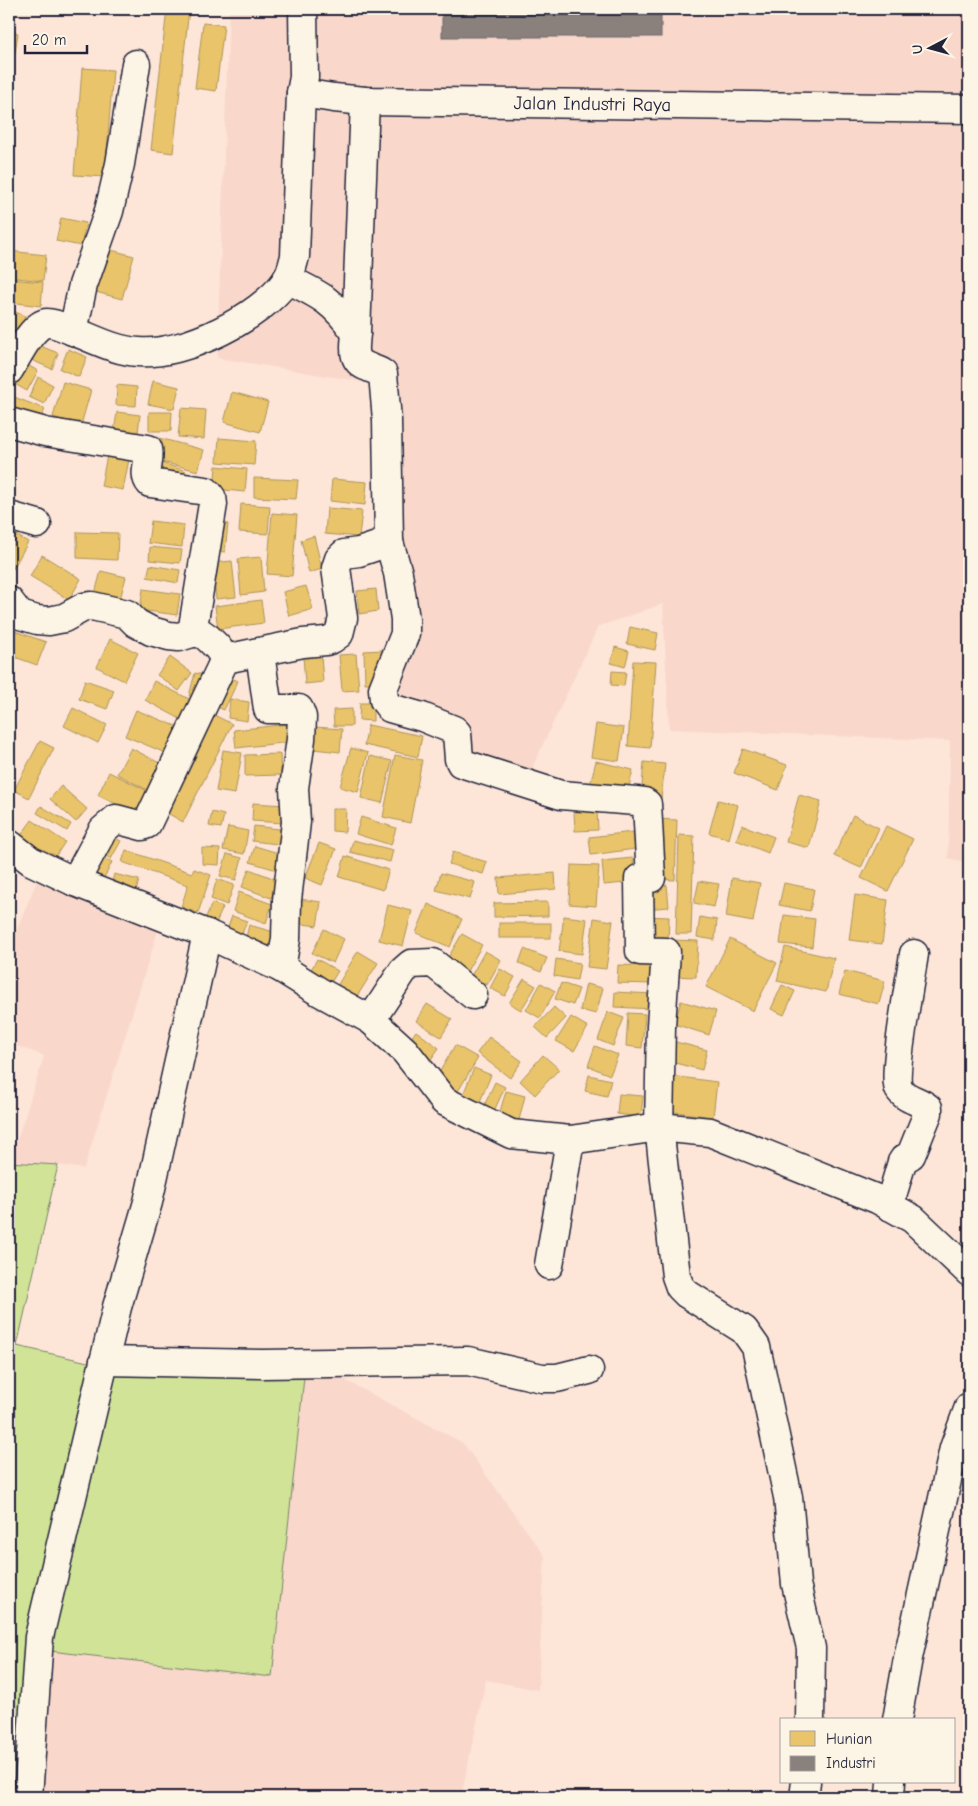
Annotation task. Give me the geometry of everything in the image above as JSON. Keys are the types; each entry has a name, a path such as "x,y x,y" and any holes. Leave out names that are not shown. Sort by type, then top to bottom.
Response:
{"street":[{"path":"9,370 34,330 45,322 122,349 140,353 173,350 221,332 271,300 287,279 295,256 301,93 304,77 303,9"},
{"path":"73,331 83,285 109,211 120,164 136,64"},
{"name":"Jalan Industri Raya","path":"301,93 365,101 969,109"},
{"path":"365,101 354,356 358,363 383,374 387,420 389,542 398,574 405,619 405,634 383,689 383,694 386,704 390,708 422,717 454,730 457,734 460,762 561,795 644,802 647,804 651,878 639,879 640,951 666,952 661,1026 659,1127 676,1276 680,1287 687,1294 744,1330 756,1347 788,1497 796,1584 811,1648 810,1718"},
{"path":"287,279 328,300 343,314 356,333"},
{"path":"9,422 44,432 148,449 149,456 146,476 150,483 206,491 210,494 213,498 213,504 192,633"},
{"path":"9,516 37,524"},
{"path":"225,659 303,643 326,641 339,634 343,618 336,568 338,559 344,554 359,552 389,542"},
{"path":"9,601 20,615 37,620 49,621 64,618 84,607 92,606 128,614 136,623 151,631 179,637 192,633 201,634 208,638 225,659"},
{"path":"260,653 268,709 299,709 302,717 294,788 296,822 287,900 286,939 281,968"},
{"path":"75,882 108,824 116,820 142,826 147,824 225,659"},
{"path":"9,844 31,861 75,882 207,934 281,968 318,992 371,1020 405,1051 444,1101 512,1134 570,1140 659,1127 710,1132 877,1199 913,1219 969,1272"},
{"path":"28,1797 39,1637 117,1306 148,1202 207,934"},
{"path":"889,1206 902,1162 911,1155 928,1113 928,1108 903,1094 897,1082 898,1062 914,954"},
{"path":"371,1020 403,971 411,964 420,962 432,963 473,995"},
{"path":"549,1265 570,1140"},
{"path":"104,1361 262,1364 468,1361 542,1378 557,1378 589,1370"},
{"path":"897,1718 906,1666 954,1448 969,1407"},
{"path":"804,1797 806,1784"},
{"path":"890,1797 891,1784"}],"shaded area":[{"path":"229,9 969,9 969,863 948,858 950,741 669,729 663,604 598,627 525,783 461,765 459,730 382,702 407,640 382,385 217,358"},
{"path":"37,880 160,924 84,1169 58,1165 10,1162 44,1056 9,1043 9,949"},
{"path":"306,1359 463,1443 545,1556 538,1690 486,1680 461,1797 32,1797 42,1650"}],"green space":[{"path":"9,1162 58,1165 17,1346 110,1367 306,1359 272,1677 42,1650 32,1797 9,1797"}],"building: Hunian":[{"path":"167,9 189,9 173,153 151,150"},
{"path":"203,23 224,25 216,91 195,88"},
{"path":"9,31 18,33 15,53 9,51"},
{"path":"82,68 113,70 105,177 74,175"},
{"path":"61,218 86,223 81,246 56,241"},
{"path":"100,247 134,256 122,299 88,290"},
{"path":"9,251 46,255 43,281 9,277"},
{"path":"9,279 43,282 41,306 9,302"},
{"path":"9,309 29,318 19,342 9,337"},
{"path":"35,344 58,353 52,369 29,359"},
{"path":"68,349 87,357 79,377 60,369"},
{"path":"24,363 38,371 27,391 13,383"},
{"path":"38,377 53,385 44,404 29,397"},
{"path":"153,381 179,387 174,409 148,404"},
{"path":"63,382 91,390 81,425 53,417"},
{"path":"117,385 137,387 136,406 116,405"},
{"path":"232,392 268,402 260,432 224,422"},
{"path":"9,395 45,409 39,423 9,411"},
{"path":"181,408 206,410 204,439 178,437"},
{"path":"117,412 140,415 137,442 113,439"},
{"path":"149,412 172,412 171,431 149,431"},
{"path":"159,438 204,450 198,471 154,460"},
{"path":"219,438 256,441 254,465 217,462"},
{"path":"108,450 130,454 123,490 101,486"},
{"path":"162,463 186,471 181,486 157,478"},
{"path":"216,466 247,469 245,492 214,489"},
{"path":"254,478 298,480 296,499 254,497"},
{"path":"332,479 367,482 365,505 330,501"},
{"path":"241,504 270,506 268,534 239,532"},
{"path":"327,508 362,511 359,537 325,534"},
{"path":"272,513 297,515 292,576 267,574"},
{"path":"151,521 184,525 182,547 148,543"},
{"path":"211,522 228,524 225,552 208,550"},
{"path":"77,532 118,533 117,560 77,558"},
{"path":"12,533 28,542 13,569 9,567 9,538"},
{"path":"314,536 322,569 309,573 301,540"},
{"path":"150,547 182,550 180,563 149,560"},
{"path":"42,555 81,579 69,600 30,576"},
{"path":"261,557 264,592 241,595 238,559"},
{"path":"232,561 236,597 216,599 212,563"},
{"path":"150,565 180,570 178,583 147,577"},
{"path":"101,571 126,577 119,603 94,597"},
{"path":"306,586 313,609 289,616 283,592"},
{"path":"143,589 180,594 177,615 140,610"},
{"path":"376,589 378,611 359,614 357,591"},
{"path":"261,600 264,623 218,629 215,606"},
{"path":"630,627 658,633 655,650 627,644"},
{"path":"9,629 46,642 37,665 9,655"},
{"path":"110,639 138,653 124,681 97,667"},
{"path":"615,647 629,651 625,667 611,663"},
{"path":"382,650 383,683 365,683 364,651"},
{"path":"356,654 359,690 342,691 339,655"},
{"path":"321,655 323,682 305,684 303,656"},
{"path":"170,657 192,673 179,691 157,675"},
{"path":"633,661 656,662 650,748 628,746"},
{"path":"612,671 626,672 624,686 611,685"},
{"path":"195,673 209,676 202,700 189,696"},
{"path":"220,673 238,681 224,710 206,702"},
{"path":"85,680 114,690 107,709 79,699"},
{"path":"154,681 199,704 188,723 145,700"},
{"path":"230,699 249,702 247,721 228,718"},
{"path":"360,703 373,703 373,721 359,720"},
{"path":"73,708 107,725 98,743 64,726"},
{"path":"352,709 352,726 334,726 333,710"},
{"path":"136,710 186,730 175,757 125,736"},
{"path":"210,713 232,724 183,822 162,810"},
{"path":"289,724 291,742 236,748 234,730"},
{"path":"596,724 624,728 619,761 591,757"},
{"path":"368,725 422,736 418,757 364,745"},
{"path":"315,727 342,729 340,752 313,749"},
{"path":"40,741 54,748 29,798 14,790"},
{"path":"131,748 171,769 157,795 117,774"},
{"path":"351,748 368,753 358,792 340,787"},
{"path":"743,749 787,765 778,790 734,773"},
{"path":"223,750 242,753 235,794 216,791"},
{"path":"280,754 281,775 245,776 245,755"},
{"path":"395,755 422,760 410,823 383,817"},
{"path":"370,756 392,761 382,803 361,798"},
{"path":"596,761 633,770 627,795 590,785"},
{"path":"644,762 665,764 661,799 641,797"},
{"path":"109,772 156,795 144,818 98,795"},
{"path":"61,786 87,809 76,822 50,799"},
{"path":"799,795 821,801 809,848 786,842"},
{"path":"718,800 738,805 729,839 709,833"},
{"path":"253,803 284,805 283,823 252,821"},
{"path":"41,806 71,824 67,831 37,813"},
{"path":"332,809 346,809 345,832 332,831"},
{"path":"597,811 598,830 575,831 574,812"},
{"path":"212,812 224,815 221,828 209,826"},
{"path":"853,815 879,828 861,868 834,856"},
{"path":"361,817 396,828 391,845 356,834"},
{"path":"656,819 677,820 675,880 654,879"},
{"path":"32,820 65,842 53,860 19,838"},
{"path":"742,825 774,837 768,853 736,840"},
{"path":"254,826 288,830 286,845 252,841"},
{"path":"886,826 913,839 888,891 861,878"},
{"path":"228,827 248,831 244,854 223,850"},
{"path":"104,832 121,841 111,859 95,850"},
{"path":"633,832 635,849 591,855 589,837"},
{"path":"679,835 694,836 691,934 676,934"},
{"path":"353,840 393,850 390,862 350,852"},
{"path":"319,843 336,849 322,885 305,878"},
{"path":"255,846 285,855 280,871 250,862"},
{"path":"202,848 220,849 219,865 202,864"},
{"path":"126,850 192,873 194,869 211,875 198,913 181,907 188,885 122,862"},
{"path":"453,852 487,862 483,874 449,864"},
{"path":"93,853 112,862 102,882 83,872"},
{"path":"227,854 242,858 236,880 220,876"},
{"path":"345,856 389,870 383,890 339,877"},
{"path":"633,858 635,882 604,885 602,861"},
{"path":"571,865 599,866 596,906 569,904"},
{"path":"249,869 278,880 271,898 242,887"},
{"path":"441,873 475,882 470,899 436,890"},
{"path":"555,873 556,889 499,894 498,878"},
{"path":"114,874 139,880 135,896 110,890"},
{"path":"732,878 760,883 753,922 726,917"},
{"path":"217,879 234,885 227,905 211,899"},
{"path":"699,881 719,884 714,907 694,903"},
{"path":"784,883 814,889 810,911 779,905"},
{"path":"667,885 669,907 645,909 643,888"},
{"path":"239,892 272,904 266,923 233,911"},
{"path":"855,895 888,900 882,944 849,940"},
{"path":"299,899 321,902 317,926 296,923"},
{"path":"548,902 548,916 494,917 494,903"},
{"path":"212,903 223,907 214,928 203,924"},
{"path":"428,904 462,919 450,947 416,933"},
{"path":"388,905 412,911 403,946 379,940"},
{"path":"784,915 815,919 812,947 780,944"},
{"path":"232,916 247,921 240,939 226,933"},
{"path":"564,916 587,919 582,954 559,951"},
{"path":"643,916 669,917 668,945 642,944"},
{"path":"700,917 717,920 715,940 697,937"},
{"path":"594,918 613,921 606,969 587,967"},
{"path":"499,923 551,923 551,938 499,938"},
{"path":"249,925 274,932 269,952 244,945"},
{"path":"324,929 344,939 333,963 312,953"},
{"path":"462,934 482,945 463,978 443,966"},
{"path":"730,939 777,963 753,1011 706,987"},
{"path":"673,940 698,941 696,977 671,976"},
{"path":"785,947 834,958 826,992 777,981"},
{"path":"524,949 547,958 541,972 519,963"},
{"path":"358,951 378,963 356,998 337,986"},
{"path":"485,951 501,960 487,985 471,976"},
{"path":"317,959 338,971 328,987 308,975"},
{"path":"556,959 580,963 577,980 554,976"},
{"path":"618,965 653,966 652,984 617,983"},
{"path":"500,969 515,977 505,996 490,988"},
{"path":"845,971 885,981 879,1004 839,994"},
{"path":"524,979 536,986 521,1010 509,1003"},
{"path":"541,983 555,991 540,1018 526,1010"},
{"path":"561,983 579,989 573,1005 555,999"},
{"path":"586,984 603,988 596,1014 580,1010"},
{"path":"782,985 795,991 784,1015 771,1009"},
{"path":"615,992 652,994 652,1009 614,1007"},
{"path":"681,1001 716,1011 709,1035 674,1024"},
{"path":"427,1004 452,1019 441,1037 416,1021"},
{"path":"554,1007 566,1018 547,1038 535,1027"},
{"path":"608,1012 624,1018 613,1046 598,1040"},
{"path":"628,1013 645,1014 642,1048 626,1046"},
{"path":"571,1017 588,1027 574,1051 556,1041"},
{"path":"416,1031 439,1048 429,1062 406,1045"},
{"path":"489,1037 522,1061 510,1078 477,1053"},
{"path":"672,1041 707,1050 702,1070 667,1061"},
{"path":"455,1045 478,1058 457,1093 435,1080"},
{"path":"595,1046 618,1055 610,1075 588,1066"},
{"path":"543,1055 559,1069 535,1095 520,1081"},
{"path":"474,1068 491,1075 479,1104 462,1097"},
{"path":"589,1075 611,1080 607,1096 585,1091"},
{"path":"664,1075 717,1082 713,1117 660,1110"},
{"path":"495,1082 505,1087 494,1111 484,1106"},
{"path":"506,1091 525,1096 519,1120 499,1115"},
{"path":"619,1094 643,1096 641,1117 617,1114"}],"building: Industri":[{"path":"442,9 661,9 661,37 442,37"}]}
